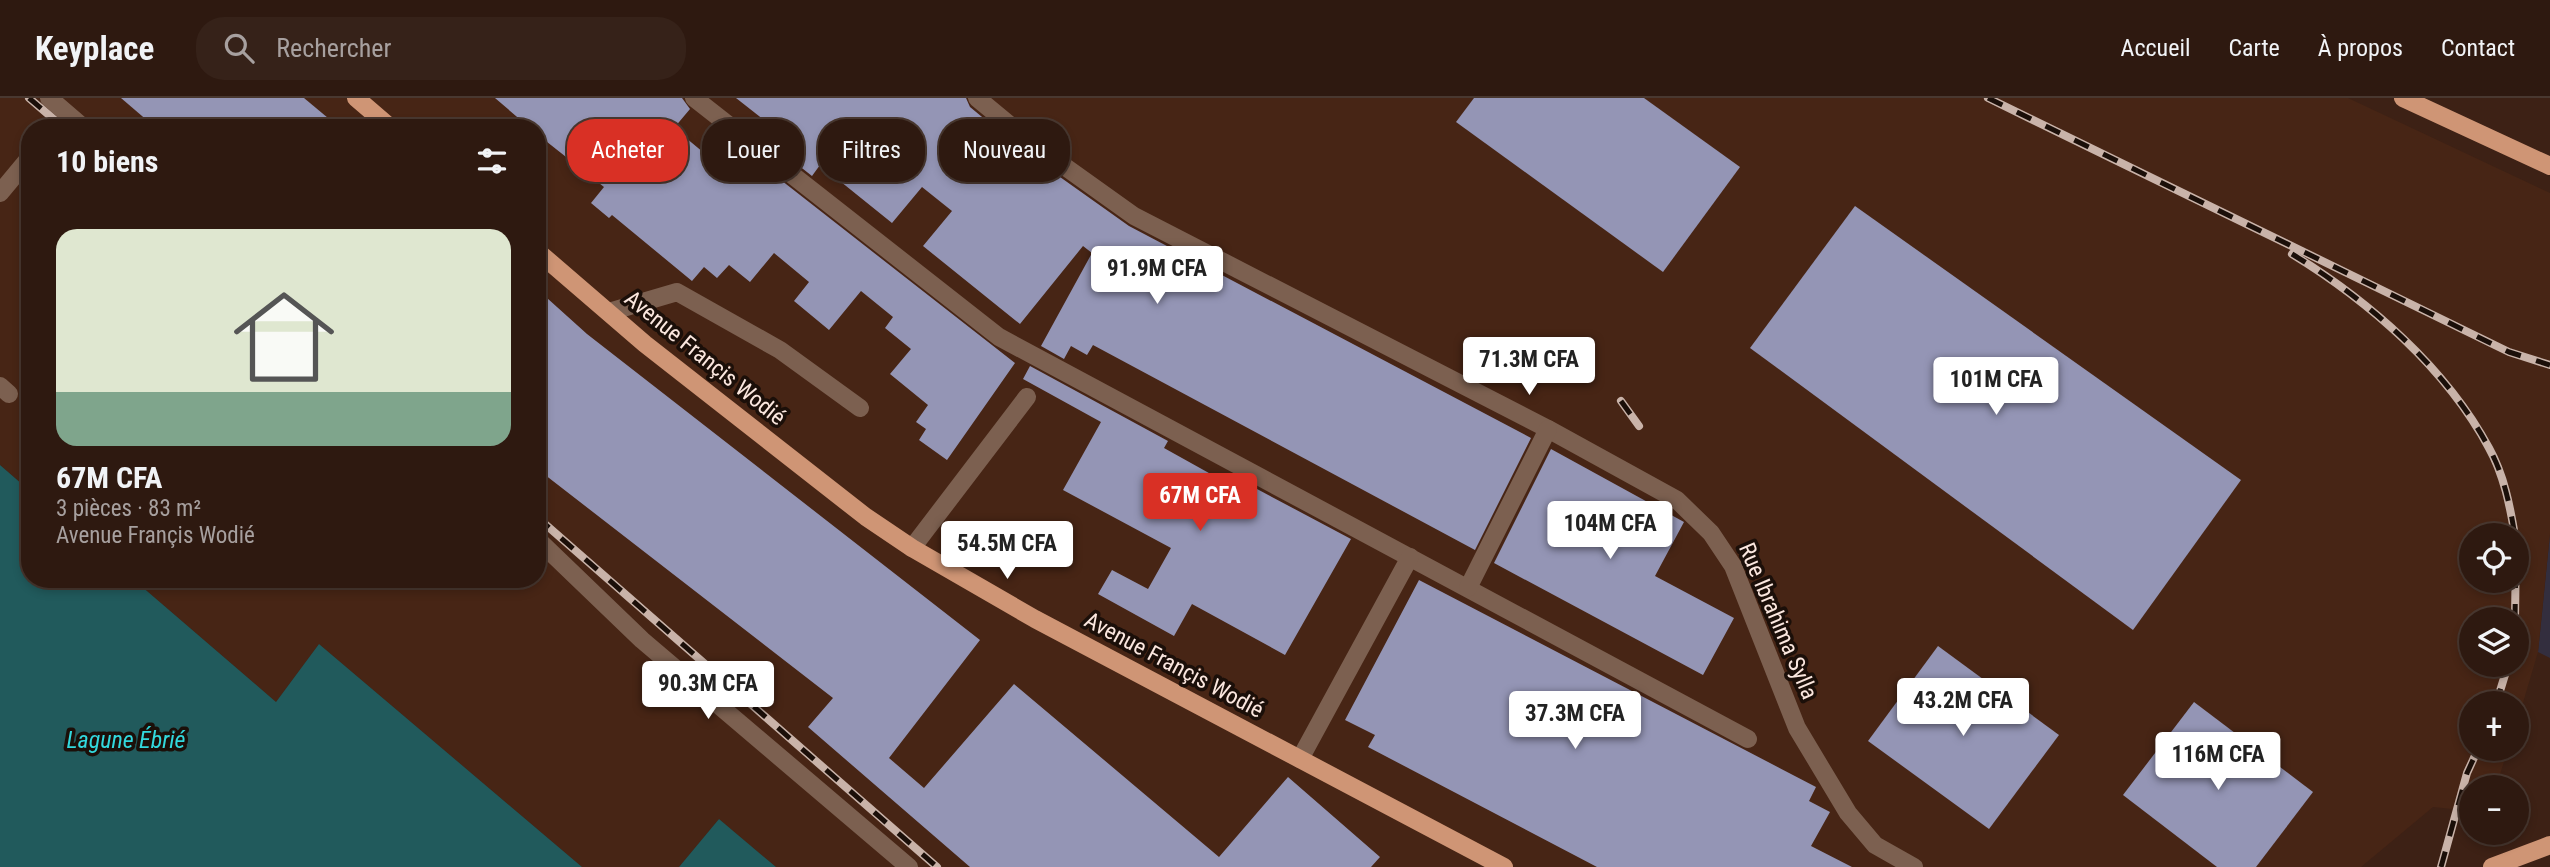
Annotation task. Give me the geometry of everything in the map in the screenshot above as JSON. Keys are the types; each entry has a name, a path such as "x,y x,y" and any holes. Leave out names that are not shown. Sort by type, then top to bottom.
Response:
{"main road":[{"path":"356,98 380,119"},
{"path":"2403,98 2550,166"},
{"name":"Avenue Françis Wodié","path":"546,259 742,421 866,517 912,548 1047,625 1504,867"},
{"path":"2492,867 2550,845"}],"street":[{"path":"49,98 73,119"},
{"path":"694,98 999,337 1748,738"},
{"name":"Rue Ibrahima Sylla","path":"977,98 1030,141 1134,216 1548,429 1677,500 1711,533 1733,566 1797,728 1848,813 1875,845 1914,867"},
{"path":"62,119 67,114"},
{"path":"0,192 21,168"},
{"path":"609,312 677,292 780,350 860,408"},
{"path":"912,548 1027,397"},
{"path":"1468,588 1548,429"},
{"path":"546,548 642,640 909,867"},
{"path":"1300,759 1410,557"}],"shaded area":[{"path":"0,98 2348,98 2550,193 2550,533 2538,652 2526,691 2459,691 2459,761 2504,761 2500,775 2459,775 2459,810 2433,807 2361,867 776,867 719,819 679,867 582,867 319,644 276,702 143,588 546,588 546,119 21,119 21,483 0,465"},
{"path":"2550,534 2550,658 2538,652"}],"water":[{"name":"Lagune Ébrié","path":"0,465 21,483 21,588 143,588 276,702 319,644 582,867 0,867"},
{"path":"719,819 776,867 679,867"}],"building":[{"path":"121,98 304,98 329,119 146,119"},
{"path":"495,98 682,98 690,109 682,119 567,119 567,158 546,141 546,119 520,119"},
{"path":"736,98 966,98 970,107 985,119 939,119 939,182 1067,182 1129,226 1531,438 1475,550 1093,345 1087,355 1071,346 1064,359 1041,346 1092,253 1083,246 1020,324 923,246 952,211 922,187 892,223 841,182 925,182 925,119 818,119 818,168 812,176 804,170 804,119 763,119"},
{"path":"1474,98 1644,98 1740,167 1663,272 1456,122"},
{"path":"688,140 702,151 702,182 783,182 1015,363 947,460 919,440 926,429 916,422 928,405 890,374 911,349 885,328 893,317 861,291 829,330 794,301 809,282 774,253 750,282 729,265 717,278 704,267 692,281 612,215 609,218 591,203 604,187 598,182 688,182"},
{"path":"1855,206 2241,480 2133,630 1750,348"},
{"path":"546,297 587,334 980,640 889,758 924,788 1014,684 1219,857 1288,777 1380,857 1371,867 970,867 808,727 833,698 546,476"},
{"path":"1030,366 1168,441 1164,448 1252,497 1257,489 1351,539 1285,655 1192,604 1174,636 1098,594 1112,570 1148,589 1171,548 1063,490 1101,422 1023,379"},
{"path":"1551,449 1684,522 1655,576 1734,618 1703,675 1494,563"},
{"path":"1419,580 1816,787 1809,801 1830,812 1811,846 1852,867 1597,867 1368,747 1375,735 1345,720"},
{"path":"1938,646 2059,735 1989,829 1868,741"},
{"path":"2194,702 2313,792 2256,867 2217,867 2123,795"}],"railway":[{"path":"29,98 54,119"},
{"path":"1988,98 2509,352 2550,365"},
{"path":"2292,254 2377,315 2428,364 2451,391 2494,458 2506,491 2513,523"},
{"path":"1621,401 1639,426"},
{"path":"546,525 937,867"},
{"path":"2515,593 2515,607"},
{"path":"2500,691 2504,677"},
{"path":"2441,867 2472,761"}]}
